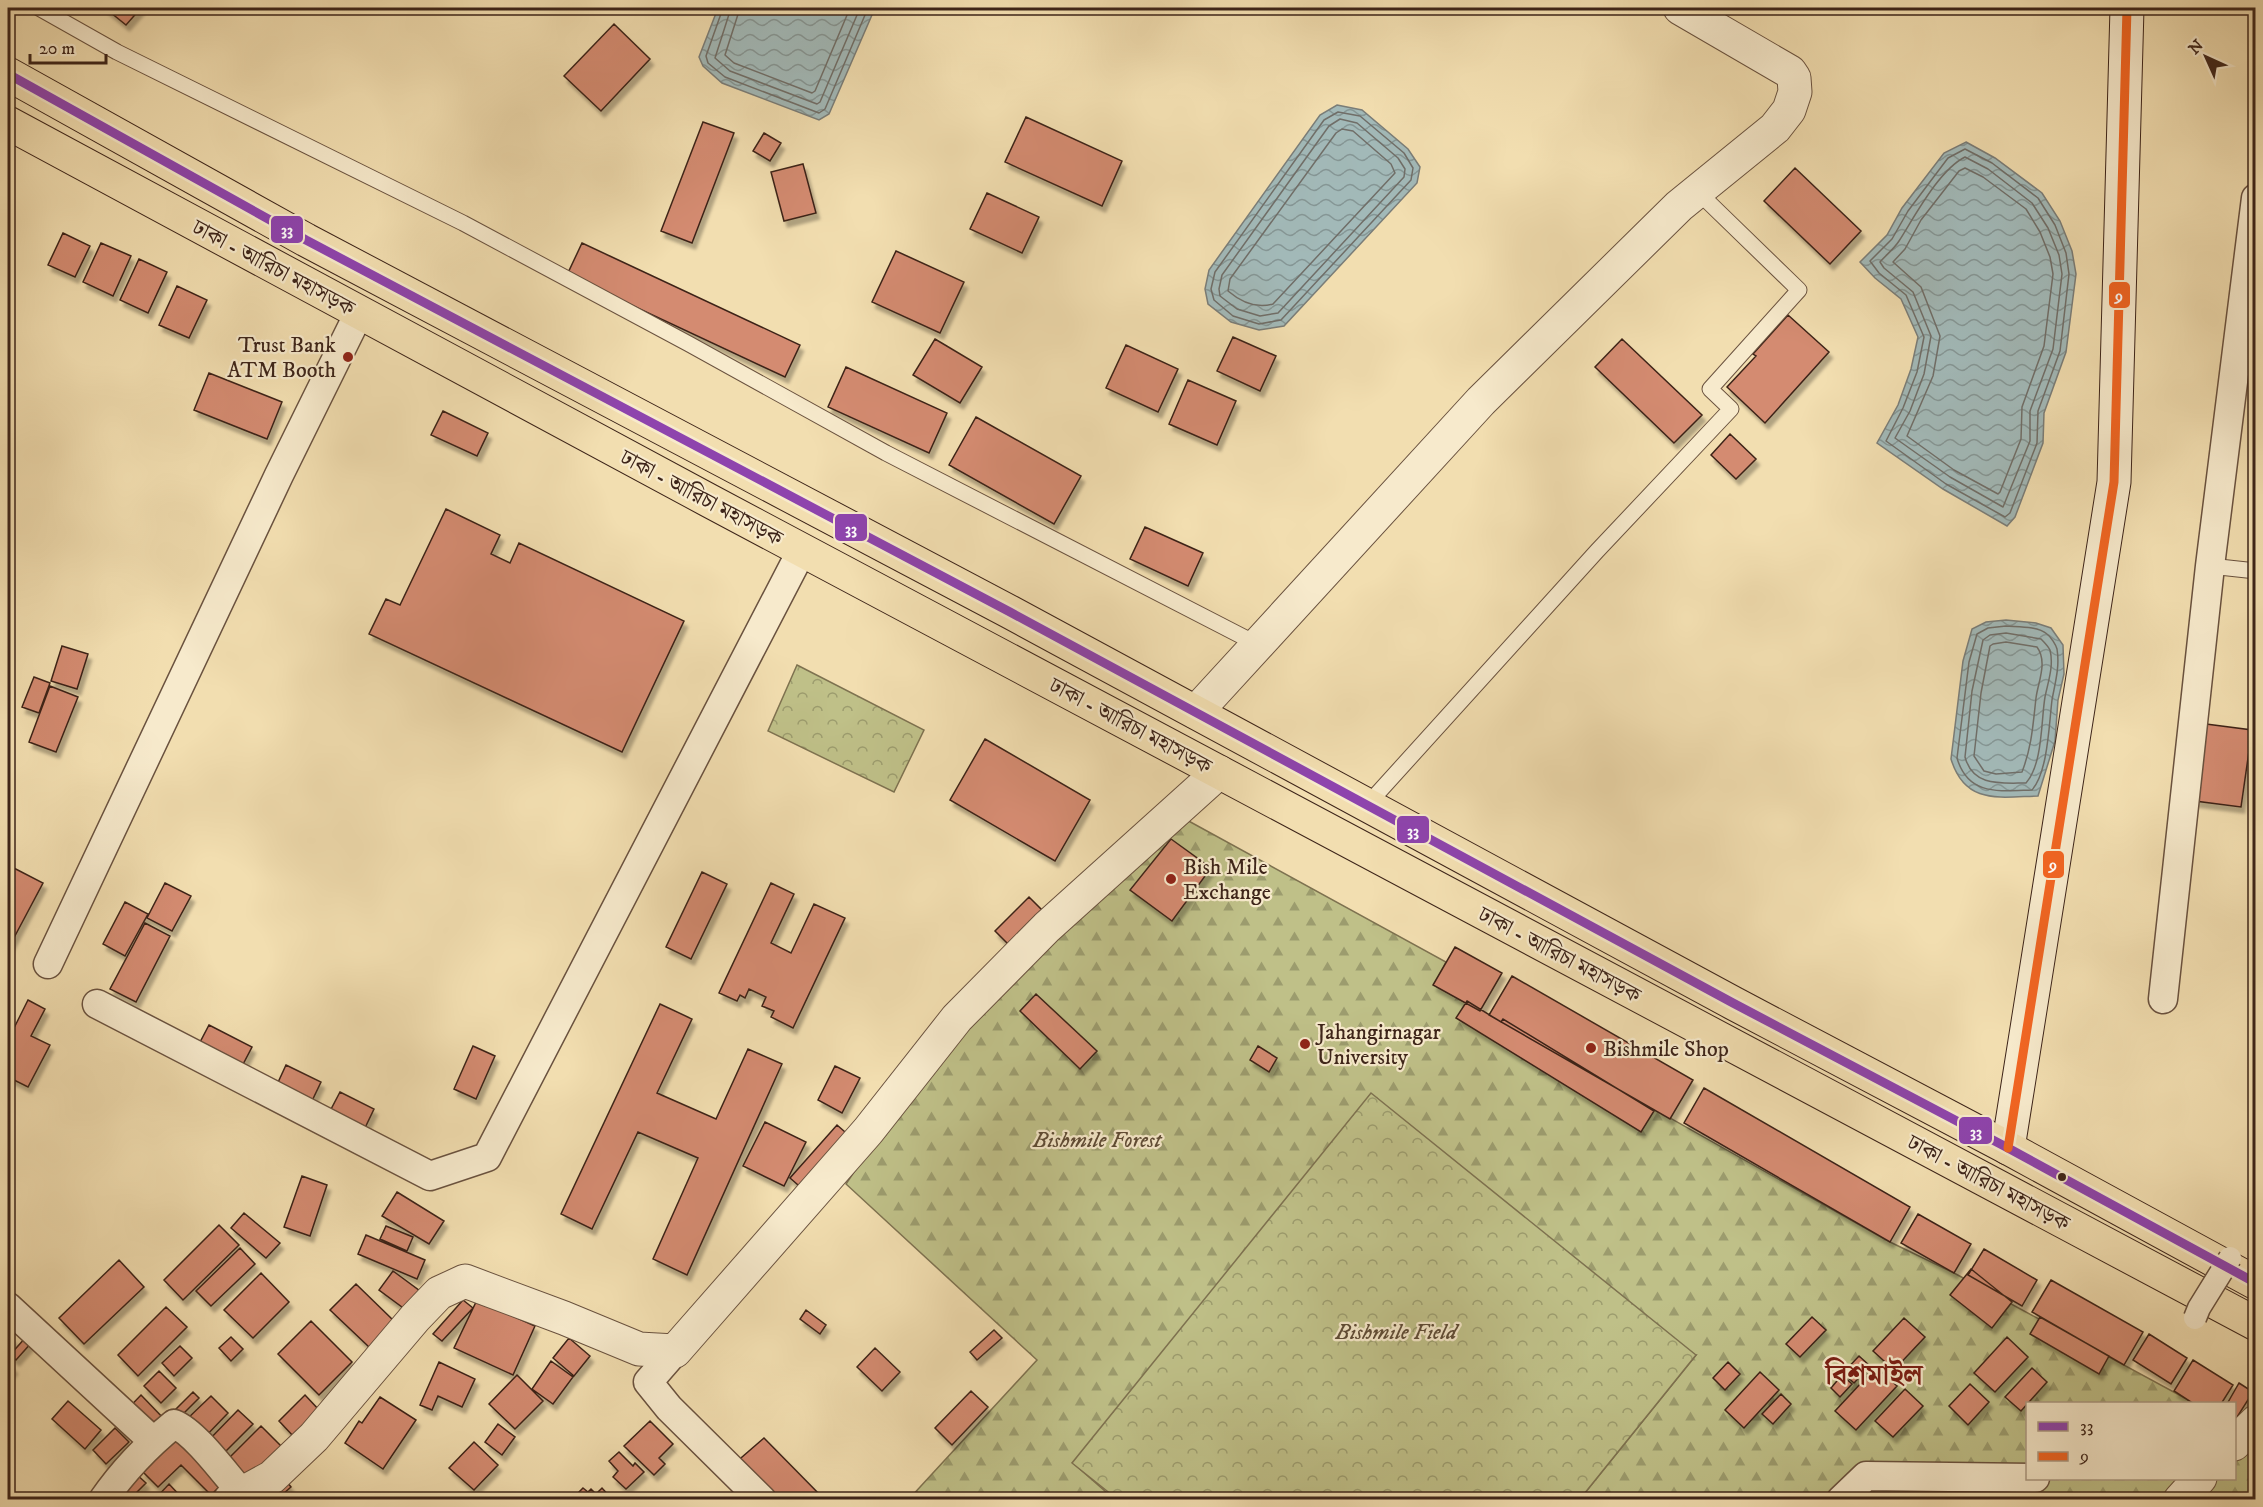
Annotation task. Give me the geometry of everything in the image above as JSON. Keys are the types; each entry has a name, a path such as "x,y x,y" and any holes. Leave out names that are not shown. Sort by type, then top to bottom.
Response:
{"highway":[{"name":"ঢাকা - আরিচা মহাসড়ক","path":"8,74 306,240 1196,712 2256,1283"},
{"name":"ঢাকা - আরিচা মহাসড়ক","path":"8,123 802,550 2256,1324"}],"street":[{"path":"1196,712 1481,401 1678,206 1775,128 1789,110 1795,92 1794,78 1790,72 1680,8"},
{"path":"2008,1148 2114,482 2127,8"},
{"path":"2163,999 2210,566 2256,198"},
{"path":"48,964 274,486 359,313"},
{"path":"96,1004 430,1176 487,1157 802,550"},
{"path":"762,1500 669,1408 648,1382 868,1131 957,1018 1047,927 1219,772"},
{"path":"2195,1318 2230,1258"},
{"path":"103,1500 119,1477 153,1441 174,1424 180,1426 210,1455 235,1496 272,1477 314,1437 439,1293 465,1281 639,1349 675,1351"},
{"path":"8,1307 153,1441"},
{"path":"2236,1443 2256,1422"},
{"path":"1841,1500 1866,1476 2026,1479"},
{"path":"2180,1500 2199,1480"}],"lane":[{"path":"39,8 117,52 463,223 886,453 1257,644"},
{"path":"1367,805 1597,551 1731,409 1710,389 1799,290 1697,191"},
{"path":"2210,566 2256,571"}],"green space":[{"path":"797,665 924,730 894,792 768,731"},
{"name":"Bishmile Forest","path":"1174,813 1446,962 1434,985 1890,1242 1954,1273 2192,1402 2026,1402 2026,1480 2197,1480 2178,1500 1580,1499 1696,1355 1073,1463 1114,1499 909,1499 1037,1360 846,1184 957,1018"},
{"name":"Bishmile Field","path":"1371,1093 1696,1355 1580,1499 1117,1499 1072,1463"},
{"path":"2243,1439 2255,1447 2255,1499 2181,1500 2201,1480 2236,1480 2236,1446"}],"water":[{"path":"718,8 875,8 829,114 819,120 722,83 703,66 699,57"},
{"path":"1337,105 1362,110 1408,149 1420,167 1417,183 1284,326 1259,330 1231,322 1208,304 1205,289 1209,270 1320,115"},
{"path":"1966,142 1995,158 2042,193 2060,221 2072,251 2076,274 2066,352 2044,413 2043,443 2015,517 2007,526 1943,489 1877,443 1898,405 1911,369 1918,337 1901,299 1875,278 1860,262 1887,235 1902,208 1944,153"},
{"path":"2006,620 2036,623 2051,628 2063,645 2064,674 2058,700 2055,741 2038,796 1997,797 1974,791 1957,774 1951,759 1963,661 1972,629 1986,622"}],"building":[{"path":"105,8 141,8 126,25"},
{"path":"614,24 650,59 601,111 564,76"},
{"path":"1026,117 1122,161 1102,206 1005,162"},
{"path":"703,122 734,133 692,243 661,231"},
{"path":"764,133 781,143 770,161 753,151"},
{"path":"803,164 816,213 784,221 771,172"},
{"path":"1795,168 1861,231 1830,264 1764,201"},
{"path":"987,193 1039,217 1022,253 970,229"},
{"path":"63,233 90,246 75,277 48,265"},
{"path":"101,243 131,256 113,296 83,282"},
{"path":"582,243 800,345 785,377 567,275"},
{"path":"896,251 964,282 940,333 872,302"},
{"path":"139,259 167,272 148,313 120,300"},
{"path":"177,286 207,300 189,338 159,325"},
{"path":"1788,315 1829,352 1765,423 1727,387 1756,356 1753,354"},
{"path":"1233,337 1276,356 1260,391 1217,371"},
{"path":"935,339 982,367 960,403 913,375"},
{"path":"1622,339 1702,415 1674,443 1595,367"},
{"path":"1126,345 1178,369 1158,412 1106,388"},
{"path":"846,367 947,413 929,453 828,407"},
{"path":"209,373 282,402 267,439 194,410"},
{"path":"1188,380 1236,401 1217,445 1169,424"},
{"path":"443,411 488,433 477,456 431,435"},
{"path":"976,417 1081,476 1054,524 949,465"},
{"path":"1730,434 1756,459 1736,479 1711,455"},
{"path":"446,509 500,535 491,554 510,563 519,543 684,621 622,752 369,634 386,599 400,605"},
{"path":"1145,527 1203,553 1188,586 1130,559"},
{"path":"62,646 88,654 77,689 51,681"},
{"path":"34,677 50,683 39,713 22,707"},
{"path":"50,686 78,697 56,752 29,742"},
{"path":"2206,724 2252,730 2241,807 2195,801"},
{"path":"985,739 1090,800 1055,861 950,800"},
{"name":"Bish Mile Exchange","path":"1171,839 1211,868 1172,921 1130,890"},
{"path":"8,865 43,883 8,949"},
{"path":"702,872 727,884 691,959 666,947"},
{"path":"165,883 191,896 172,931 147,918"},
{"path":"771,883 794,894 771,943 791,953 814,904 845,918 793,1028 771,1017 774,1011 762,1006 766,997 749,989 745,998 740,995 737,1001 719,993"},
{"path":"1029,897 1043,911 1009,945 995,931"},
{"path":"125,902 148,914 125,956 103,944"},
{"path":"145,923 170,936 136,1002 110,989"},
{"path":"1455,947 1502,973 1480,1011 1433,985"},
{"name":"Bishmile Shop","path":"1512,976 1693,1080 1670,1119 1489,1015"},
{"path":"1036,994 1097,1051 1080,1069 1020,1011"},
{"path":"28,1000 45,1009 31,1036 50,1045 28,1087 8,1077 8,1022 15,1026"},
{"path":"1467,1001 1501,1022 1503,1019 1654,1111 1641,1132 1456,1018"},
{"path":"660,1004 692,1019 657,1093 716,1119 748,1049 782,1064 687,1275 653,1259 698,1158 638,1132 592,1229 561,1214"},
{"path":"209,1025 252,1047 240,1070 197,1048"},
{"path":"473,1046 495,1056 476,1099 454,1089"},
{"path":"1258,1046 1277,1058 1269,1072 1250,1060"},
{"path":"286,1065 321,1082 310,1105 275,1089"},
{"path":"835,1066 860,1078 842,1113 818,1100"},
{"path":"1704,1088 1910,1207 1890,1242 1684,1123"},
{"path":"340,1092 374,1109 363,1132 328,1115"},
{"path":"765,1122 806,1142 784,1186 743,1166"},
{"path":"837,1125 852,1138 805,1191 790,1178"},
{"path":"302,1176 327,1185 310,1236 284,1227"},
{"path":"397,1192 444,1221 429,1244 382,1216"},
{"path":"244,1213 280,1243 266,1258 231,1228"},
{"path":"1918,1214 1971,1244 1954,1273 1901,1243"},
{"path":"219,1225 239,1245 183,1300 164,1280"},
{"path":"386,1226 413,1237 407,1251 380,1239"},
{"path":"366,1235 425,1260 417,1279 358,1254"},
{"path":"240,1248 255,1264 211,1306 196,1291"},
{"path":"1984,1249 2037,1280 2022,1306 1968,1275"},
{"path":"119,1260 144,1287 84,1344 59,1318"},
{"path":"1971,1269 2012,1302 1992,1328 1950,1295"},
{"path":"393,1271 420,1291 406,1310 379,1290"},
{"path":"261,1273 289,1302 253,1338 224,1310"},
{"path":"2051,1280 2143,1332 2124,1365 2032,1312"},
{"path":"356,1284 394,1321 369,1347 330,1310"},
{"path":"463,1300 473,1308 442,1341 433,1334"},
{"path":"477,1300 535,1326 513,1375 454,1348"},
{"path":"166,1307 187,1327 138,1376 118,1355"},
{"path":"806,1310 826,1325 820,1334 800,1319"},
{"path":"1812,1317 1826,1330 1800,1357 1786,1344"},
{"path":"2040,1317 2109,1356 2099,1374 2030,1334"},
{"path":"1904,1318 1925,1337 1894,1370 1873,1351"},
{"path":"42,1319 32,1342 16,1360 10,1355"},
{"path":"311,1321 352,1362 319,1395 278,1354"},
{"path":"994,1330 1002,1338 977,1360 970,1352"},
{"path":"8,1334 14,1340 8,1348"},
{"path":"2149,1334 2187,1358 2171,1384 2133,1360"},
{"path":"231,1337 243,1349 231,1361 219,1348"},
{"path":"2007,1337 2028,1357 1995,1392 1974,1373"},
{"path":"569,1338 590,1356 574,1376 553,1358"},
{"path":"180,1346 192,1358 174,1376 162,1363"},
{"path":"875,1348 900,1372 882,1391 857,1367"},
{"path":"1859,1356 1870,1366 1854,1383 1843,1373"},
{"path":"2193,1360 2233,1385 2222,1402 2191,1402 2174,1391"},
{"path":"551,1361 573,1377 553,1404 532,1389"},
{"path":"8,1362 14,1368 8,1376"},
{"path":"439,1362 475,1379 462,1407 438,1396 432,1410 420,1405"},
{"path":"1728,1362 1740,1374 1725,1390 1713,1378"},
{"path":"1876,1367 1897,1386 1856,1430 1835,1411"},
{"path":"2032,1368 2047,1382 2029,1402 2026,1402 2021,1411 2005,1397"},
{"path":"159,1371 176,1388 161,1403 144,1386"},
{"path":"1760,1372 1779,1390 1744,1428 1725,1410"},
{"path":"517,1375 543,1401 515,1429 489,1404"},
{"path":"1842,1375 1852,1384 1840,1397 1831,1388"},
{"path":"2239,1383 2253,1392 2236,1419 2236,1402 2228,1402"},
{"path":"1970,1384 1989,1402 1968,1425 1949,1406"},
{"path":"1905,1389 1923,1406 1893,1437 1875,1421"},
{"path":"971,1391 988,1407 952,1445 935,1428"},
{"path":"193,1392 199,1398 179,1418 173,1412"},
{"path":"1781,1394 1791,1404 1773,1424 1762,1414"},
{"path":"141,1395 166,1421 144,1443 119,1418"},
{"path":"305,1395 320,1411 294,1437 279,1421"},
{"path":"211,1396 228,1413 203,1439 185,1421"},
{"path":"380,1397 416,1420 383,1469 345,1443 359,1421 362,1423"},
{"path":"68,1401 101,1430 85,1449 52,1419"},
{"path":"238,1410 253,1424 219,1458 205,1444"},
{"path":"650,1421 673,1444 659,1458 665,1464 654,1475 624,1446"},
{"path":"498,1424 515,1437 502,1455 485,1442"},
{"path":"261,1426 281,1446 243,1484 223,1464"},
{"path":"115,1428 129,1442 106,1464 93,1450"},
{"path":"180,1434 226,1480 211,1495 181,1465 158,1487 142,1471"},
{"path":"764,1438 825,1500 773,1500 734,1464"},
{"path":"474,1442 498,1465 474,1490 449,1468"},
{"path":"619,1452 633,1466 635,1463 644,1472 626,1489 613,1477 618,1471 609,1461"},
{"path":"135,1473 146,1483 129,1500 126,1500 117,1491"},
{"path":"282,1476 291,1487 276,1500 262,1500"},
{"path":"169,1484 184,1500 154,1500"},
{"path":"583,1488 588,1492 591,1489 596,1494 602,1488 613,1500 571,1500"},
{"path":"8,1491 17,1500 8,1500"}],"transit line":[{"name":"9","path":"2008,1148 2114,482 2127,8"},
{"name":"33","path":"8,74 306,240 1010,612 2256,1283"}],"place":[{"name":"Trust Bank ATM Booth","path":"348,357"},
{"name":"Bish Mile Exchange","path":"1171,879"},
{"name":"Jahangirnagar University","path":"1305,1044"},
{"name":"Bishmile Shop","path":"1591,1048"}],"district":[{"name":"বিশমাইল","path":"1874,1374"}]}
